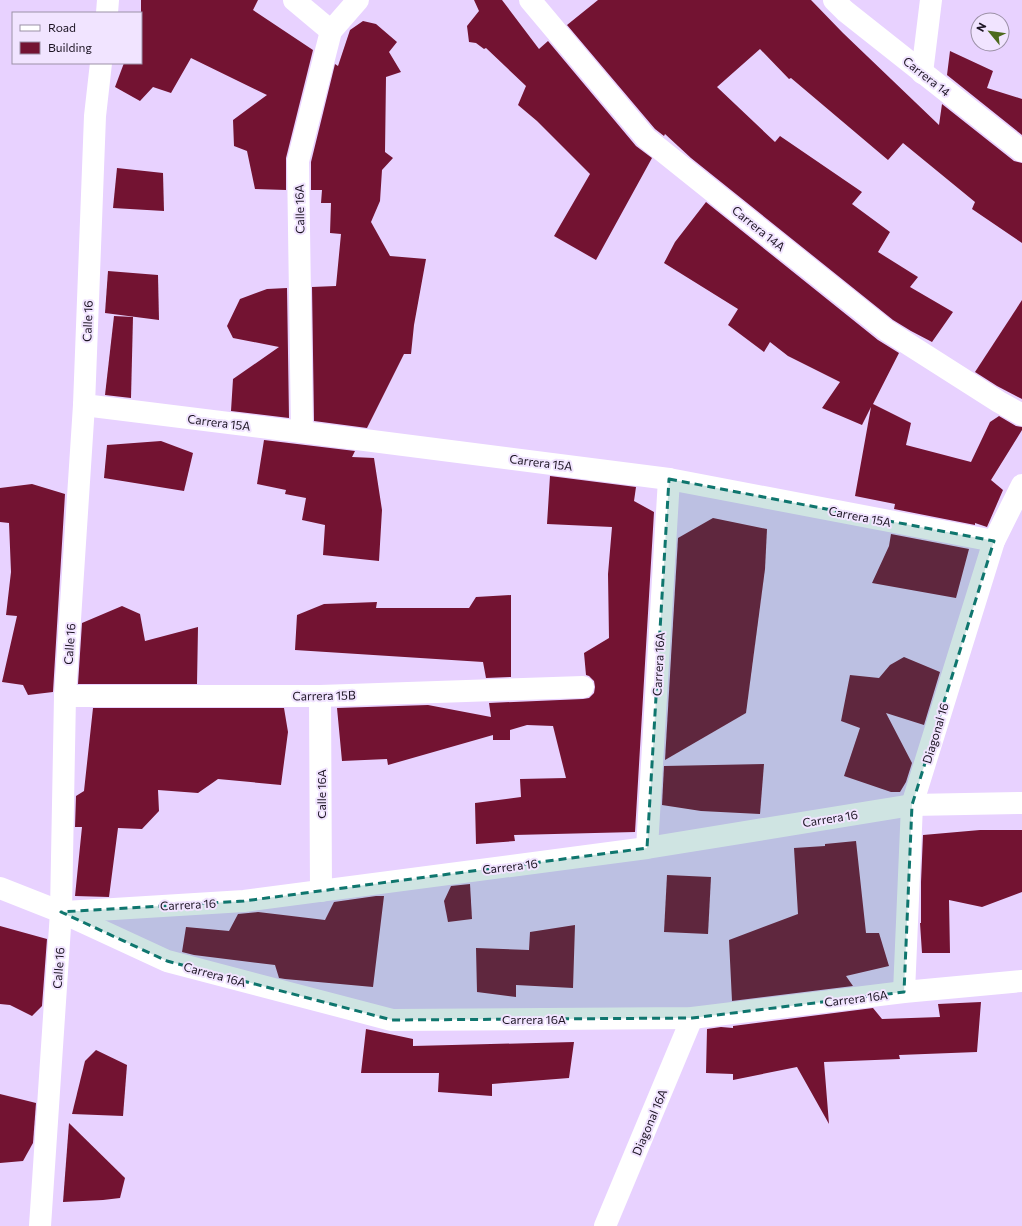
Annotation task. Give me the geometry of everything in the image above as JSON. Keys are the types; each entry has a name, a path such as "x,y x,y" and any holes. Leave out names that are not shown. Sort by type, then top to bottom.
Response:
{"street":[{"path":"107,12 108,0"},
{"path":"294,0 331,30"},
{"name":"Calle 16A","path":"302,432 298,161 331,30 358,0"},
{"name":"Carrera 14A","path":"530,0 646,138 886,330 1022,415"},
{"name":"Carrera 14","path":"834,0 845,11 922,73 1022,150"},
{"path":"922,73 931,0"},
{"name":"Calle 16","path":"40,1226 61,912 65,696 84,405 95,116 101,64"},
{"name":"Carrera 15A","path":"84,405 669,479 994,541"},
{"name":"Carrera 16A","path":"647,848 669,479"},
{"name":"Diagonal 16","path":"904,992 912,805 994,541 1022,486"},
{"name":"Carrera 15B","path":"65,696 320,696 583,687"},
{"name":"Calle 16A","path":"320,696 321,891"},
{"name":"Carrera 16","path":"0,888 61,912 244,901 647,848 912,805 1022,803"},
{"name":"Carrera 16A","path":"61,912 167,961 392,1020 692,1018 904,992 1022,981"},
{"name":"Diagonal 16A","path":"605,1226 692,1018"}],"highlighted area":[{"path":"669,479 994,541 912,805 904,992 692,1018 392,1020 167,961 61,912 244,901 647,848"}],"building":[{"path":"141,0 258,0 253,10 313,50 286,158 286,190 255,189 247,151 234,146 233,120 267,95 191,58 171,93 153,87 140,101 115,87 124,64 142,64"},
{"path":"474,0 502,0 539,49 548,41 636,146 652,158 596,260 554,236 590,174 537,121 518,105 526,86 486,48 484,49 476,43 469,42 467,26 479,11"},
{"path":"598,0 811,0 843,33 939,125 942,104 1014,161 1022,163 1022,243 972,209 975,202 903,143 888,160 791,78 789,79 760,49 717,87 775,142 780,136 862,192 852,204 890,232 878,252 918,277 910,287 953,312 932,342 911,331 893,320 691,158 665,134 664,136 655,129 567,25"},
{"path":"363,21 376,24 397,42 389,52 401,72 386,77 385,152 393,158 382,170 380,201 371,222 390,256 426,259 414,325 411,354 404,354 367,428 314,421 312,287 336,286 341,234 330,233 331,203 321,203 322,190 311,190 311,162 335,64 338,66 350,30"},
{"path":"950,51 993,71 987,88 1022,99 1022,135 947,75"},
{"path":"117,168 163,173 164,211 113,208"},
{"path":"706,202 878,340 899,353 873,404 911,423 906,445 971,462 990,422 999,416 1016,426 1022,427 1022,430 991,480 1003,490 987,527 975,523 975,525 894,509 895,504 855,496 871,407 862,425 822,408 840,382 788,356 770,342 764,352 728,325 738,309 664,263 675,242"},
{"path":"108,271 158,275 159,320 105,313"},
{"path":"287,288 289,418 231,411 233,379 279,347 233,338 227,326 240,299 267,289"},
{"path":"1022,300 1022,399 975,372"},
{"path":"114,316 133,317 131,398 105,395"},
{"path":"264,440 355,451 352,457 374,458 382,510 379,561 323,555 325,525 302,520 306,498 285,494 286,490 257,484"},
{"path":"161,441 193,453 184,491 104,478 107,445"},
{"path":"550,476 636,487 634,501 654,512 635,832 514,835 515,841 476,844 475,803 521,797 520,779 566,778 553,726 527,725 510,730 510,740 493,740 493,735 388,765 387,759 342,761 337,708 428,705 491,717 489,703 583,699 589,698 594,693 594,681 586,675 584,653 609,638 608,574 612,527 547,524"},
{"path":"32,484 65,494 53,692 28,695 23,685 2,682 17,616 6,615 11,572 9,523 0,522 0,488"},
{"path":"713,518 767,529 765,569 746,713 665,760 678,538"},
{"path":"891,534 969,549 956,598 872,583 889,546"},
{"path":"511,595 511,677 486,678 483,662 295,650 297,615 324,604 377,602 376,608 469,608 476,597"},
{"path":"122,606 140,614 145,641 198,627 197,684 78,684 82,623"},
{"path":"904,657 940,672 924,725 886,713 912,763 906,782 900,792 891,792 844,776 860,728 841,721 850,675 879,678 890,665"},
{"path":"93,708 284,708 288,732 281,785 218,779 198,793 158,790 159,811 142,829 118,828 109,897 75,896 82,827 75,827 76,796 84,791"},
{"path":"764,764 760,814 701,811 662,805 664,766"},
{"path":"980,830 1022,830 1022,892 982,907 949,900 950,953 922,953 920,923 923,835"},
{"path":"856,841 866,933 879,933 889,966 846,976 853,986 732,1001 729,940 798,914 794,848 825,846 825,844"},
{"path":"667,875 711,877 708,934 664,932"},
{"path":"470,884 472,919 448,922 444,901 451,886"},
{"path":"384,896 373,987 279,978 275,965 194,955 182,952 186,927 229,931 238,914 258,912 325,920 334,902"},
{"path":"575,925 573,988 516,985 516,997 477,992 476,948 529,950 530,932"},
{"path":"0,926 47,939 42,1006 32,1016 10,1005 0,1004"},
{"path":"981,1002 977,1052 899,1055 900,1059 824,1062 829,1124 797,1067 733,1080 733,1074 706,1073 707,1029 721,1027 733,1028 733,1026 873,1008 882,1019 940,1017 938,1004"},
{"path":"366,1029 413,1039 413,1046 574,1042 569,1078 492,1084 492,1096 438,1092 439,1073 361,1073"},
{"path":"96,1050 127,1065 123,1116 72,1114 85,1061"},
{"path":"0,1094 36,1103 33,1143 23,1161 0,1163"},
{"path":"69,1123 125,1178 120,1198 63,1202"}]}
